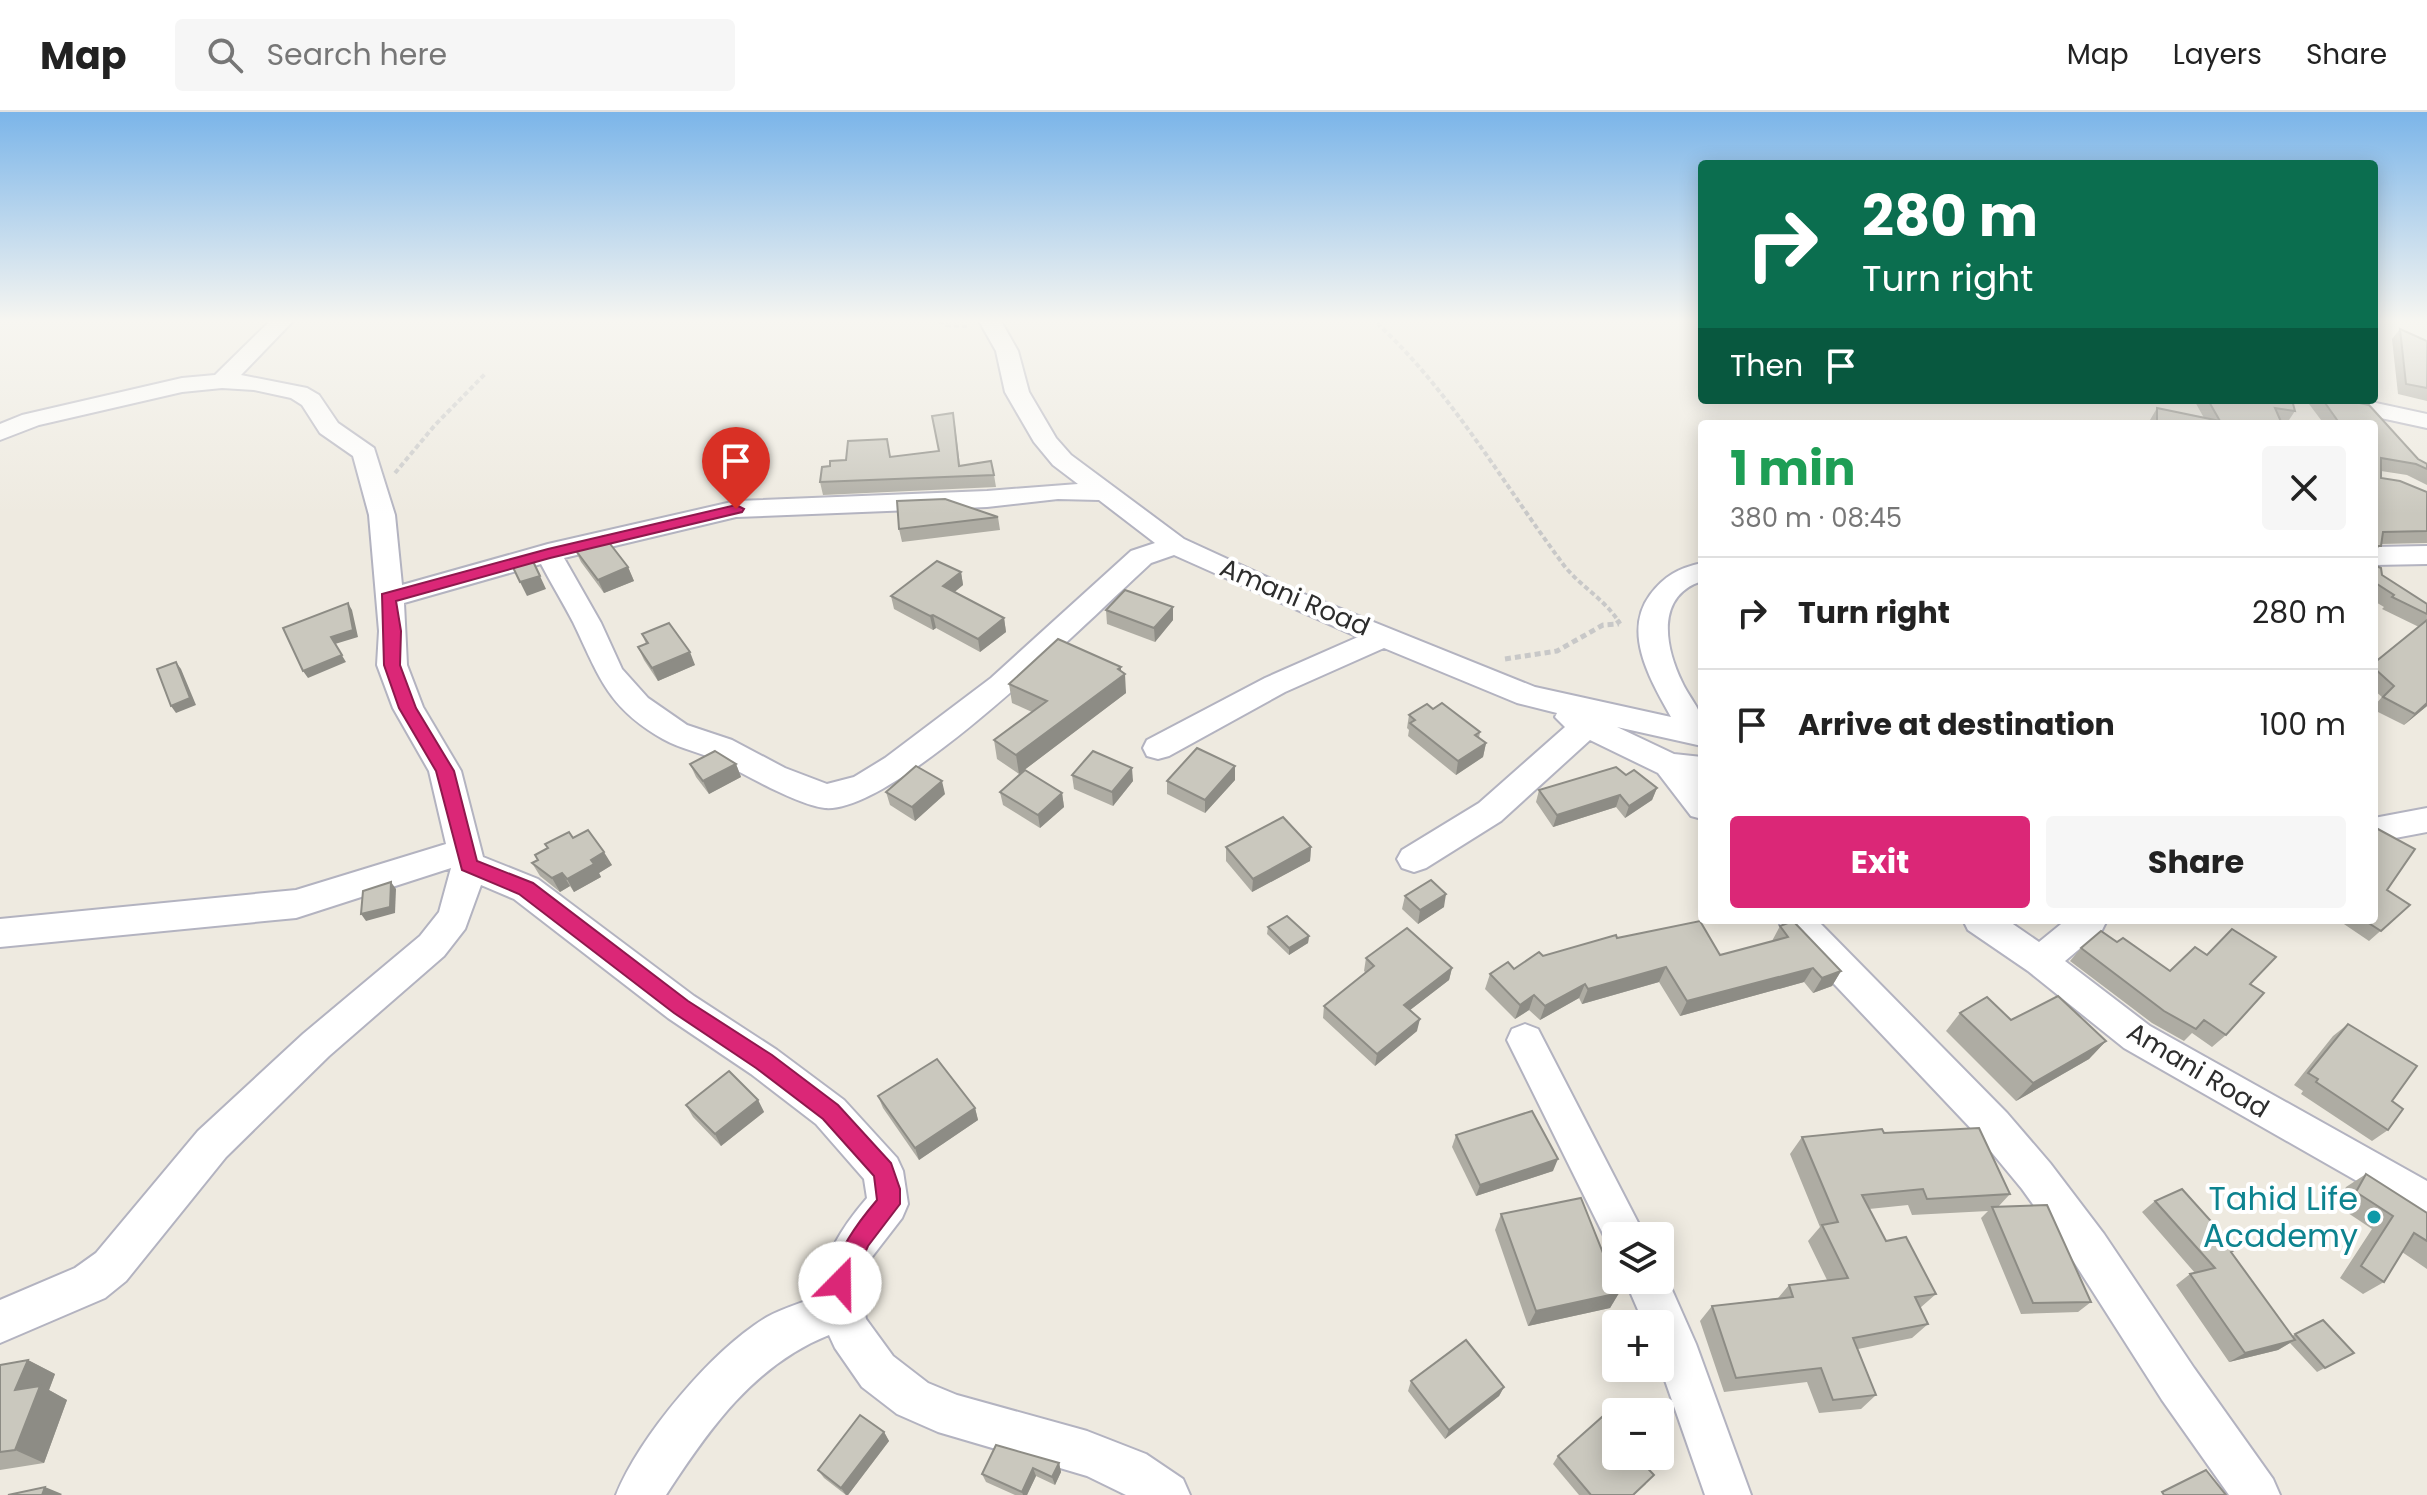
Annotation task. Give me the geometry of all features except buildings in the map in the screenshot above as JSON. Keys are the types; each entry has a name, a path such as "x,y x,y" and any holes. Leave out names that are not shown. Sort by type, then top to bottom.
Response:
{"street":[{"path":"0,433 31,420 179,386"},
{"path":"0,1322 90,1283 111,1267 212,1144 316,1045 432,946 453,919 463,894 467,858 445,771 408,708 392,665 393,631 387,556 377,490 365,453 329,428 311,400 287,390 255,386"},
{"name":"Amani Road","path":"1015,386 1046,442 1062,460 1175,545 1289,598 1528,696 1698,733"},
{"path":"2348,404 2427,421"},
{"path":"388,598 548,553 736,509 974,500 1058,491 1105,493"},
{"path":"548,553 587,623 610,674 637,706 676,733 721,748 774,776 826,796 863,787 896,766 1001,685 1141,557 1175,545"},
{"path":"2378,556 2427,555"},
{"path":"1698,573 1684,577 1662,596 1653,611 1651,627 1656,654 1698,733"},
{"path":"1158,748 1275,685 1386,636"},
{"path":"1528,696 1669,765 1698,769"},
{"path":"1414,859 1490,812 1586,726"},
{"path":"1669,765 1698,802"},
{"path":"2378,829 2427,820"},
{"path":"0,933 296,904 467,858 526,889 681,1007 764,1062 830,1112 883,1171 889,1189 888,1204 848,1258 840,1283 840,1309 854,1340 870,1364 892,1387 947,1415 1101,1458 1148,1479 1167,1495"},
{"path":"1799,924 1993,1125 2036,1176 2089,1248 2178,1384 2257,1495"},
{"name":"Amani Road","path":"1986,924 2040,961 2137,1037 2427,1202"},
{"path":"2040,961 2085,924"},
{"path":"1525,1040 1618,1222"},
{"path":"1652,1294 1674,1344 1728,1495"},
{"path":"639,1495 687,1423 741,1363 783,1332 840,1309"}],"path":[{"path":"377,490 474,386"},
{"path":"1433,386 1497,468 1562,564 1608,605 1620,624"},
{"path":"1501,659 1557,651 1603,625 1636,620 1653,611"}],"place":[{"name":"Tahid Life Academy","path":"2374,1217"}],"route":[{"path":"736,509 548,553 388,598 393,631 392,665 408,708 445,771 468,865 526,889 681,1007 764,1062 830,1112 883,1171 889,1189 888,1204 860,1238 848,1258 840,1283"}]}
